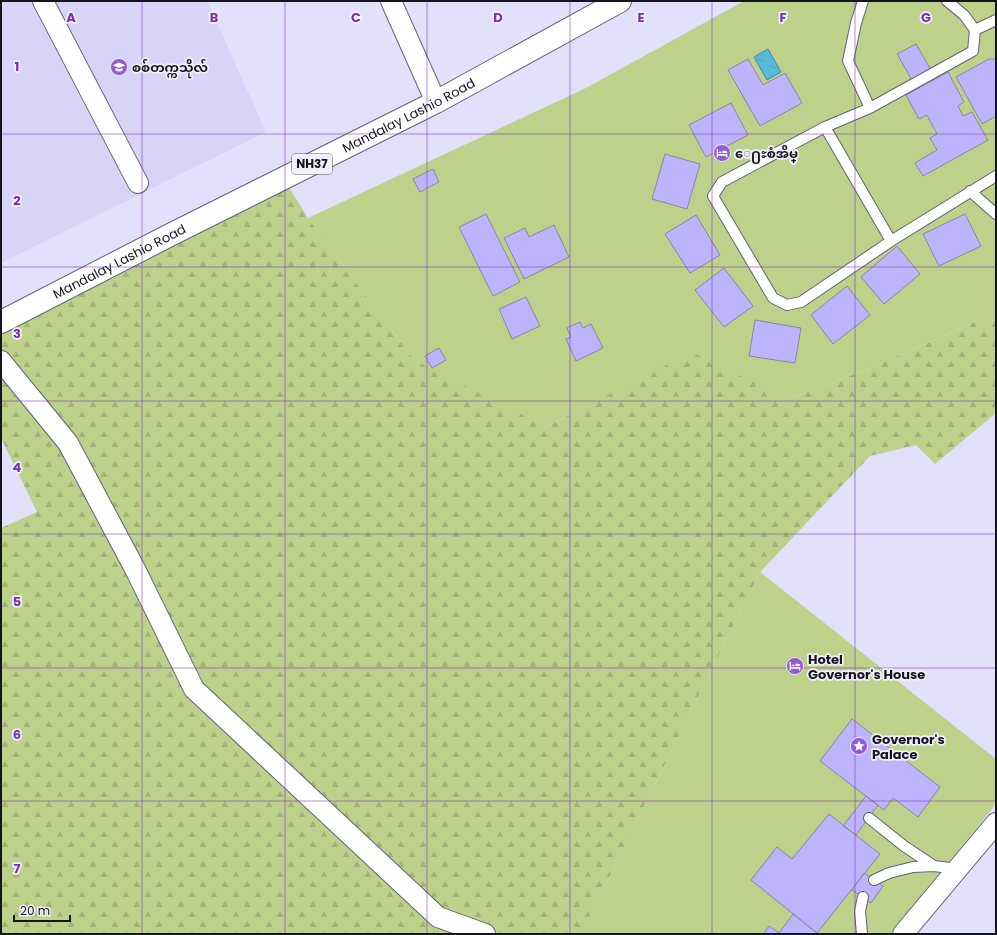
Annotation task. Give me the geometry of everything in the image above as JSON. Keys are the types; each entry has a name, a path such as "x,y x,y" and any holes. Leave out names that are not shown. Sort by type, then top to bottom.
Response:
{"highway":[{"name":"Mandalay Lashio Road","path":"1,322 170,235 436,102 620,1"}],"street":[{"path":"43,1 138,183"},
{"path":"391,1 436,102"},
{"path":"1,361 68,443 135,569 194,689 438,917 485,934"},
{"path":"903,934 996,823"}],"lane":[{"path":"863,1 856,23 848,61 870,108"},
{"path":"947,1 964,15 975,30 973,51 870,108 825,127 722,182 713,196 773,298 787,305 801,302 892,241 996,176"},
{"path":"975,30 996,20"},
{"path":"825,127 892,241"},
{"path":"970,191 996,214"},
{"path":"869,818 904,846 934,866"},
{"path":"874,880 889,873 913,867 934,866 958,869"},
{"path":"862,934 860,911 863,897"}],"shaded area":[{"name":"စစ်‌တက္ကသိုလ်","path":"1,1 207,1 266,132 1,263"}],"green space":[{"name":"ေ႐ႊစံအိမ္","path":"744,1 996,1 996,313 868,369 789,399 692,353 546,427 472,391 414,360 308,218 586,88"},
{"path":"288,186 308,218 414,360 546,427 692,352 789,399 868,369 996,313 996,413 935,464 916,445 870,456 760,572 581,934 1,934 1,528 37,512 1,438 1,328"},
{"name":"Hotel Governor's House","path":"760,572 996,759 996,803 894,934 581,934"}],"water":[{"path":"768,49 781,72 767,80 754,57"}],"building":[{"path":"916,44 931,70 912,80 897,54"},
{"path":"748,59 763,85 785,73 802,103 760,126 728,70"},
{"path":"989,59 996,59 996,116 982,124 956,77"},
{"path":"948,72 964,102 958,106 963,116 972,112 988,140 923,176 915,163 937,150 930,138 937,134 927,115 919,119 906,95"},
{"path":"731,103 748,135 706,157 689,125"},
{"path":"665,154 700,164 687,209 652,199"},
{"path":"433,169 439,182 420,192 413,179"},
{"path":"486,214 520,282 493,296 459,227"},
{"path":"965,214 981,246 939,266 923,234"},
{"path":"696,215 720,255 690,273 665,234"},
{"path":"554,225 569,257 524,279 504,238 525,228 529,237"},
{"path":"897,246 920,274 884,304 861,277"},
{"path":"724,268 753,306 724,327 695,290"},
{"path":"847,286 870,315 833,344 811,315"},
{"path":"526,297 540,326 512,339 499,309"},
{"path":"755,320 801,328 795,363 749,356"},
{"path":"580,322 583,328 591,324 603,348 576,361 566,339 571,337 567,328"},
{"path":"439,348 446,360 432,368 425,356"},
{"path":"852,719 940,787 918,817 893,798 884,810 820,761"},
{"path":"866,796 878,805 856,835 843,826"},
{"path":"829,814 880,854 817,933 751,880 777,847 792,859"},
{"path":"864,873 883,886 871,903 852,890"},
{"path":"793,914 817,934 763,934 769,926 779,933"}],"place":[{"name":"စစ်‌တက္ကသိုလ်","path":"119,67"},
{"name":"ေ႐ႊစံအိမ္","path":"722,153"},
{"name":"Hotel Governor's House","path":"795,666"},
{"name":"Governor's Palace","path":"859,746"}]}
